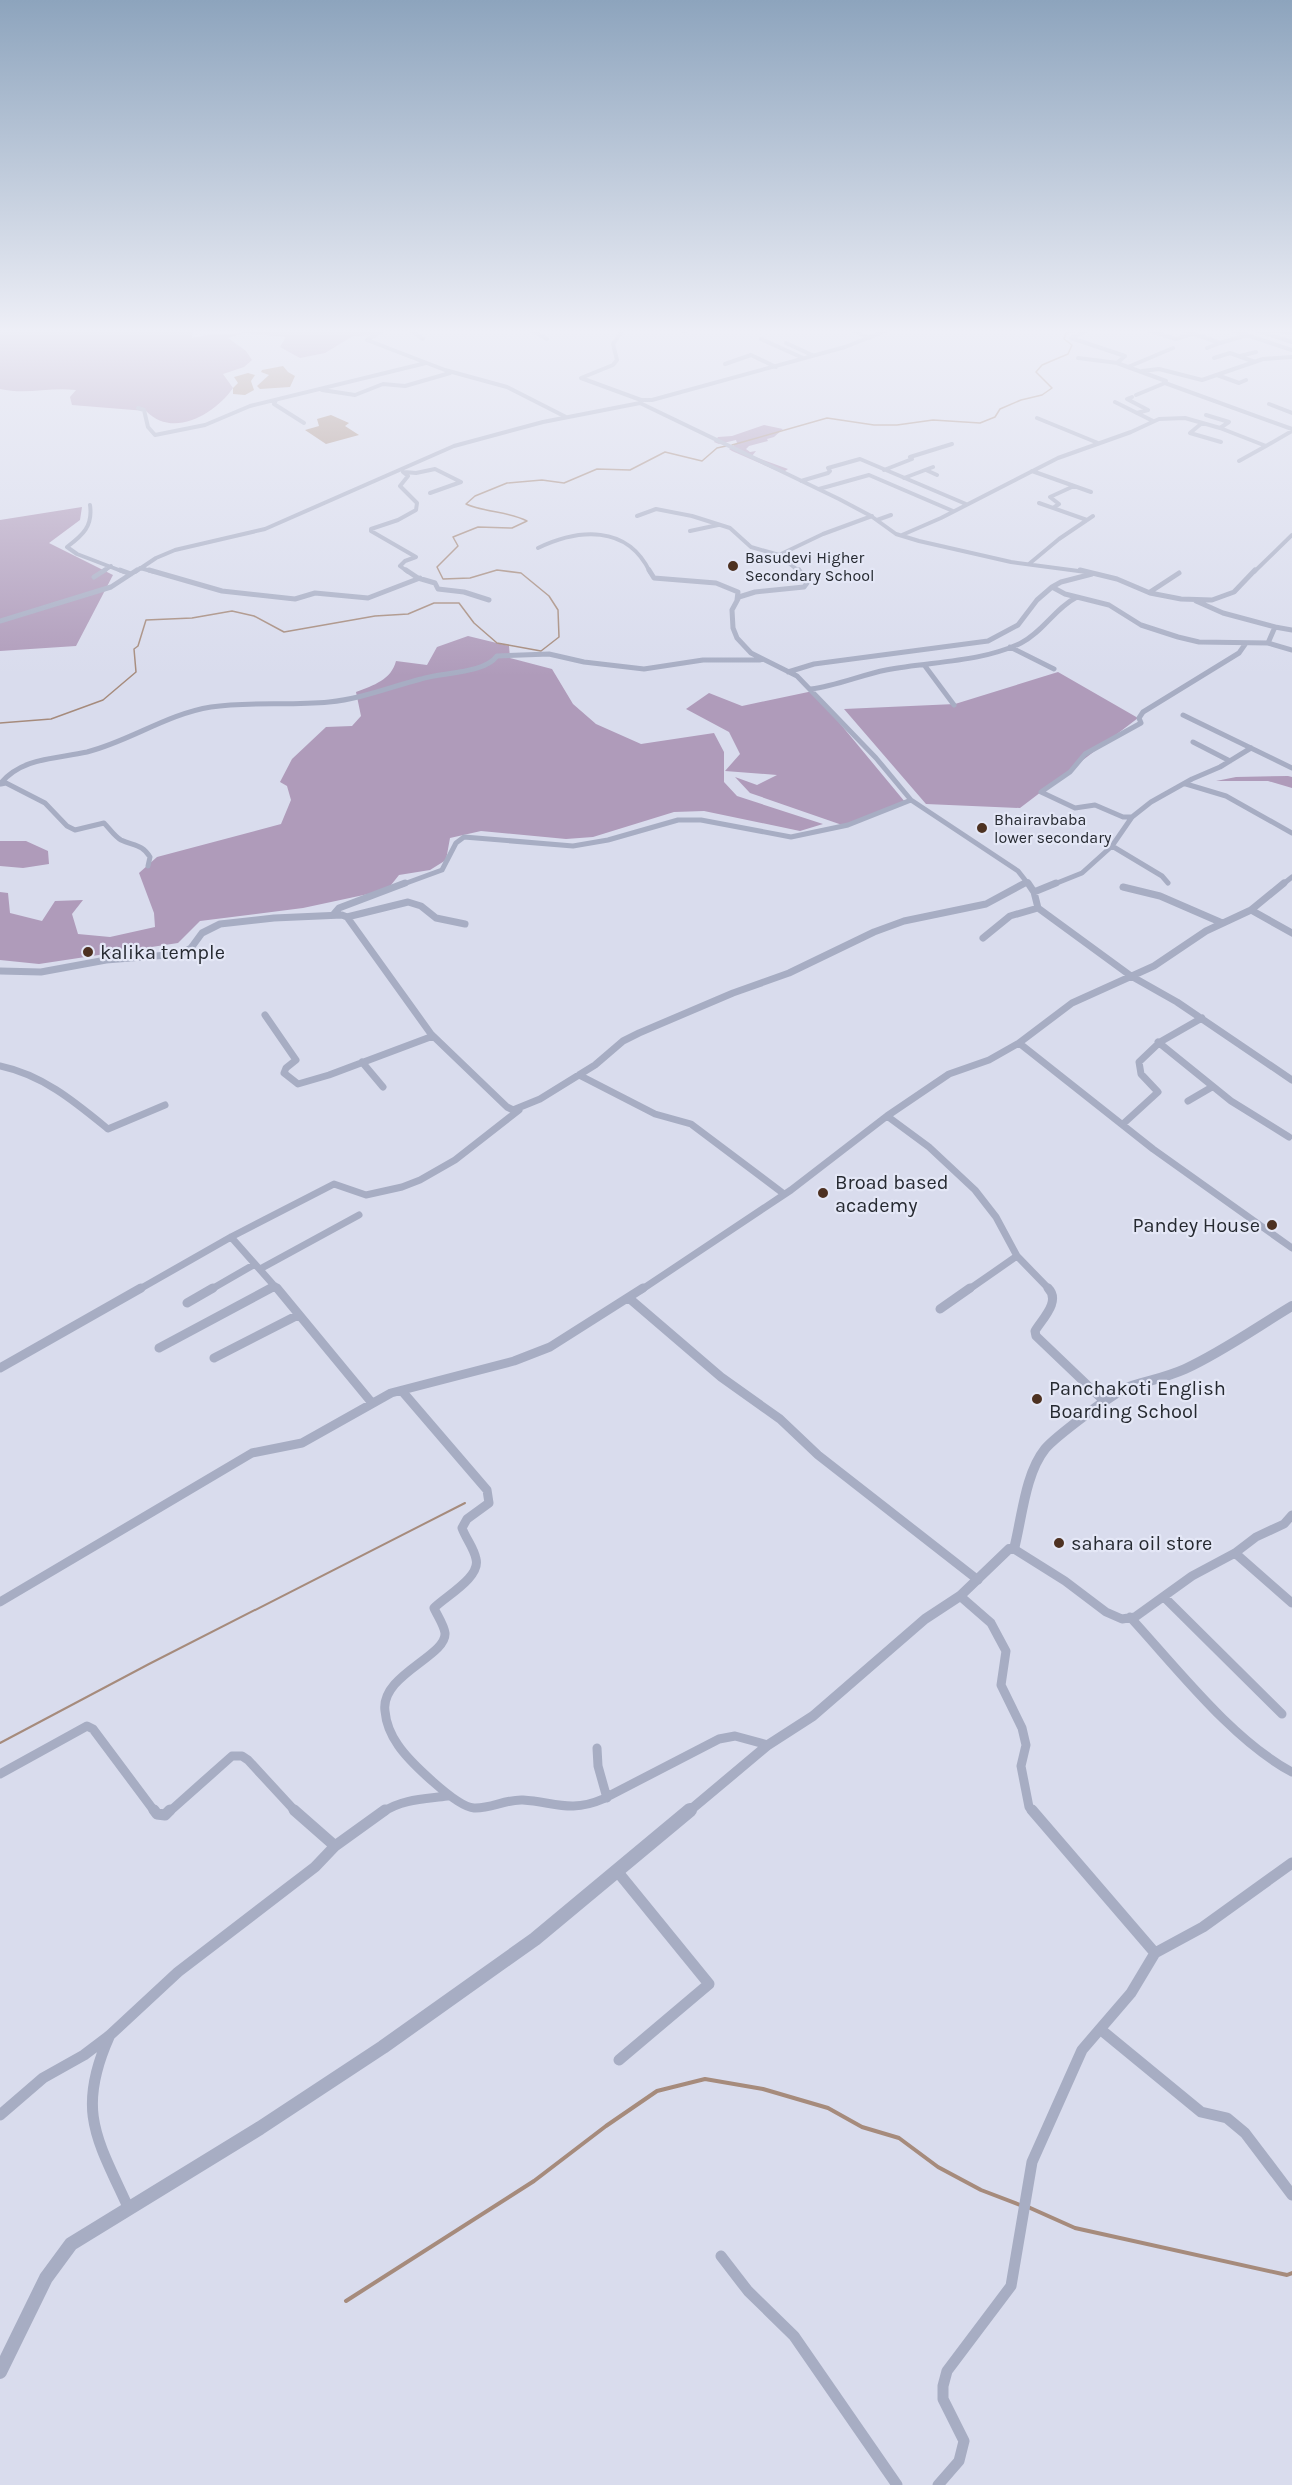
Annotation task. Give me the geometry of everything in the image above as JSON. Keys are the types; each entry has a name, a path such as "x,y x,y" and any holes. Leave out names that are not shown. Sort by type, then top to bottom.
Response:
{"street":[{"path":"0,621 111,587 140,568 175,550 265,529 398,469 461,444"},
{"path":"726,444 875,518 890,530 902,535 952,550 1029,564 1063,567 1117,579 1151,593 1196,601 1222,613 1292,630"},
{"path":"884,470 912,459 910,457 952,444"},
{"path":"902,535 1032,471 1096,444"},
{"path":"1261,444 1266,446"},
{"path":"1239,461 1269,444"},
{"path":"801,481 828,473 830,471 828,468 857,459 966,504"},
{"path":"904,462 937,475"},
{"path":"904,478 933,467"},
{"path":"398,469 416,473 435,468 461,482 430,493"},
{"path":"1032,471 1091,492"},
{"path":"404,472 408,476 400,486 417,503 416,510 398,520 370,529 371,531 416,557 405,561 400,566 420,578 435,583 438,589 451,588 467,591 489,600"},
{"path":"819,489 869,475 953,511"},
{"path":"1053,508 1059,504 1050,497 1074,486"},
{"path":"1039,503 1087,520"},
{"path":"90,504 92,520 90,525 67,547 77,554 131,574"},
{"path":"637,516 656,509 692,516 730,528 751,547 779,555 799,570 807,583 804,587 755,592 737,600"},
{"path":"779,555 823,534 891,515"},
{"path":"1029,564 1093,516"},
{"path":"690,531 718,525"},
{"path":"538,548 575,532 604,533 637,554 656,579 724,585 738,592 732,610 733,628 737,638 752,653 797,676 876,758 911,800 1007,863 1028,882 1034,892 1038,908 1131,976 1202,1018 1292,1080"},
{"path":"1196,601 1223,597 1234,592 1279,545 1292,535"},
{"path":"94,577 111,566"},
{"path":"140,568 222,591 295,599 315,593 368,598 420,578"},
{"path":"1151,593 1149,591 1179,573"},
{"path":"788,672 814,664 988,641 1018,625 1033,604 1052,587 1061,582 1093,574"},
{"path":"1052,587 1059,592 1109,605 1141,625 1178,637 1199,642 1268,643 1292,650"},
{"path":"810,689 867,674 978,658 1022,642 1040,629 1061,605 1079,597"},
{"path":"1268,643 1275,627"},
{"path":"1132,817 1123,817 1095,805 1075,808 1041,792 1070,771 1085,754 1142,723 1139,718 1143,712 1239,652 1246,643"},
{"path":"1010,647 1054,669"},
{"path":"0,784 5,775 14,769 52,758 87,752 207,707 344,701 432,676 472,670 482,664 492,663 497,656 549,654 584,662 644,669 703,660 762,659"},
{"path":"925,666 954,705"},
{"path":"1183,716 1292,768"},
{"path":"1193,742 1230,762"},
{"path":"1034,892 1082,873 1112,846 1132,817 1151,801 1230,762 1251,748"},
{"path":"0,784 6,783 45,803 67,826 75,830 104,823 120,840 138,842 146,849 150,857 148,866"},
{"path":"1186,784 1226,796 1292,832"},
{"path":"333,915 339,908 442,870 457,841 464,837 573,846 608,840 678,820 701,819 791,837 848,825 911,800"},
{"path":"1112,846 1162,876 1168,883"},
{"path":"0,1602 252,1453 302,1443 328,1431 391,1393 514,1361 550,1347 630,1299 784,1194 887,1116 953,1072 989,1060 1019,1043 1072,1003 1154,966 1220,922 1251,910 1292,877"},
{"path":"0,1368 231,1237 334,1184 340,1184 365,1195 392,1191 416,1183 468,1152 520,1109 579,1075 623,1041 639,1033 733,993 789,973 874,932 904,921 986,904 1028,882"},
{"path":"1123,887 1160,896 1220,922"},
{"path":"0,971 41,972 106,960 180,954 191,948 202,933 220,924 274,918 333,915 347,917 408,902 421,906 436,918 465,924"},
{"path":"983,938 1010,916 1038,908"},
{"path":"1251,910 1292,933"},
{"path":"347,917 433,1036 507,1107 513,1110 520,1109"},
{"path":"265,1016 296,1060 284,1072 295,1082 302,1084 433,1036"},
{"path":"1122,1125 1158,1092 1142,1074 1139,1062 1158,1042 1202,1018"},
{"path":"1158,1042 1212,1087 1289,1137"},
{"path":"1019,1043 1122,1125 1292,1248"},
{"path":"362,1062 383,1087"},
{"path":"0,1066 19,1070 63,1092 108,1129 165,1105"},
{"path":"579,1075 656,1114 692,1124 784,1194"},
{"path":"1188,1101 1212,1087"},
{"path":"887,1116 929,1147 975,1190 1000,1224 1017,1256 1053,1293 1054,1301 1035,1331 1035,1336 1104,1401"},
{"path":"187,1303 359,1215"},
{"path":"231,1237 372,1403"},
{"path":"940,1309 1017,1256"},
{"path":"159,1348 274,1286"},
{"path":"630,1299 722,1377 780,1419 819,1455 978,1580"},
{"path":"1014,1549 1024,1510 1027,1485 1045,1449 1104,1401 1128,1387 1152,1382 1187,1368 1292,1306"},
{"path":"214,1358 298,1315"},
{"path":"402,1391 488,1490 489,1503 467,1519 462,1528 464,1538 475,1558 475,1571 469,1579 434,1608 445,1633 442,1645 416,1664 390,1688 383,1702 383,1710 395,1739 411,1762 432,1776 447,1796 467,1807 480,1808 506,1800 527,1799 565,1808 578,1808 607,1798 719,1739 735,1736 768,1745"},
{"path":"0,2372 46,2278 71,2244 128,2206 260,2128 425,2019 535,1939 768,1745 813,1716 925,1619 960,1596 1009,1549 1014,1549 1065,1581 1106,1612 1122,1619 1130,1617 1164,1597 1192,1576 1236,1553 1256,1537 1284,1524 1292,1515"},
{"path":"1236,1553 1292,1603"},
{"path":"960,1596 991,1623 1006,1651 1001,1685 1022,1728 1026,1746 1021,1766 1029,1807 1155,1953"},
{"path":"1164,1597 1282,1714"},
{"path":"1130,1617 1234,1729 1275,1763 1292,1772"},
{"path":"0,1774 87,1726 93,1729 157,1814 165,1815 232,1756 237,1755 248,1760 287,1804 335,1846"},
{"path":"597,1748 598,1766 607,1798"},
{"path":"0,2115 43,2078 84,2055 109,2036 178,1972 306,1873 335,1846 390,1807 413,1800 447,1796"},
{"path":"938,2485 963,2454 964,2436 942,2399 942,2384 947,2371 1011,2286 1032,2162 1082,2050 1131,1993 1155,1953 1203,1927 1292,1863"},
{"path":"617,1870 709,1984 619,2060"},
{"path":"1100,2029 1201,2112 1227,2118 1245,2133 1292,2194"},
{"path":"109,2036 98,2058 93,2075 90,2096 91,2118 98,2141 128,2206"},
{"path":"721,2256 748,2291 794,2336 897,2485"}],"shaded area":[{"path":"736,444 757,444 746,449 750,452 756,451 752,456 788,469 782,473 729,449"},
{"path":"82,507 80,520 49,543 113,575 76,646 0,651 0,520"},
{"path":"468,636 509,646 510,658 552,669 573,704 596,724 641,744 714,733 724,752 724,782 737,796 823,824 800,831 704,811 674,812 593,837 566,839 481,831 450,838 446,860 430,870 399,875 387,890 303,908 200,921 178,943 39,964 0,960 0,892 8,893 10,913 42,921 55,901 83,900 72,914 78,934 110,937 155,927 154,913 139,873 157,857 281,824 291,800 287,786 280,782 292,759 326,727 352,726 361,716 356,692 386,677 394,668 396,661 427,665 437,647"},
{"path":"1058,672 1138,718 1020,808 926,804 844,709 955,704"},
{"path":"813,691 905,802 845,826 750,793 735,777 757,785 777,775 725,771 740,754 729,732 686,709 709,693 742,706"},
{"path":"1236,777 1292,777 1292,788 1268,781 1216,781"},
{"path":"0,841 26,841 48,851 49,864 23,868 0,866"}],"waterway":[{"path":"0,723 51,719 103,700 136,672 134,649 138,646 146,620 192,618 232,611 254,616 284,632 375,616 408,614 434,603 459,603 474,623 497,643 541,651 559,637 558,610 549,596 521,573 497,570 470,578 443,579 437,567 458,546 453,537 478,527 512,528 527,521 466,504 475,496 507,483 542,480 564,483 597,469 630,470 665,452 702,461 717,448 726,446"},
{"path":"0,1743 149,1664 465,1503"},
{"path":"346,2301 534,2181 606,2126 657,2091 705,2079 763,2089 828,2108 862,2127 899,2138 938,2167 981,2190 1020,2205"},
{"path":"1028,2207 1075,2228 1287,2275 1292,2273"}],"place":[{"name":"Basudevi Higher Secondary School","path":"733,566"},
{"name":"Bhairavbaba lower secondary","path":"982,828"},
{"name":"kalika temple","path":"88,952"},
{"name":"Broad based academy","path":"823,1193"},
{"name":"Pandey House","path":"1272,1225"},
{"name":"Panchakoti English Boarding School","path":"1037,1399"},
{"name":"sahara oil store","path":"1059,1543"}]}
